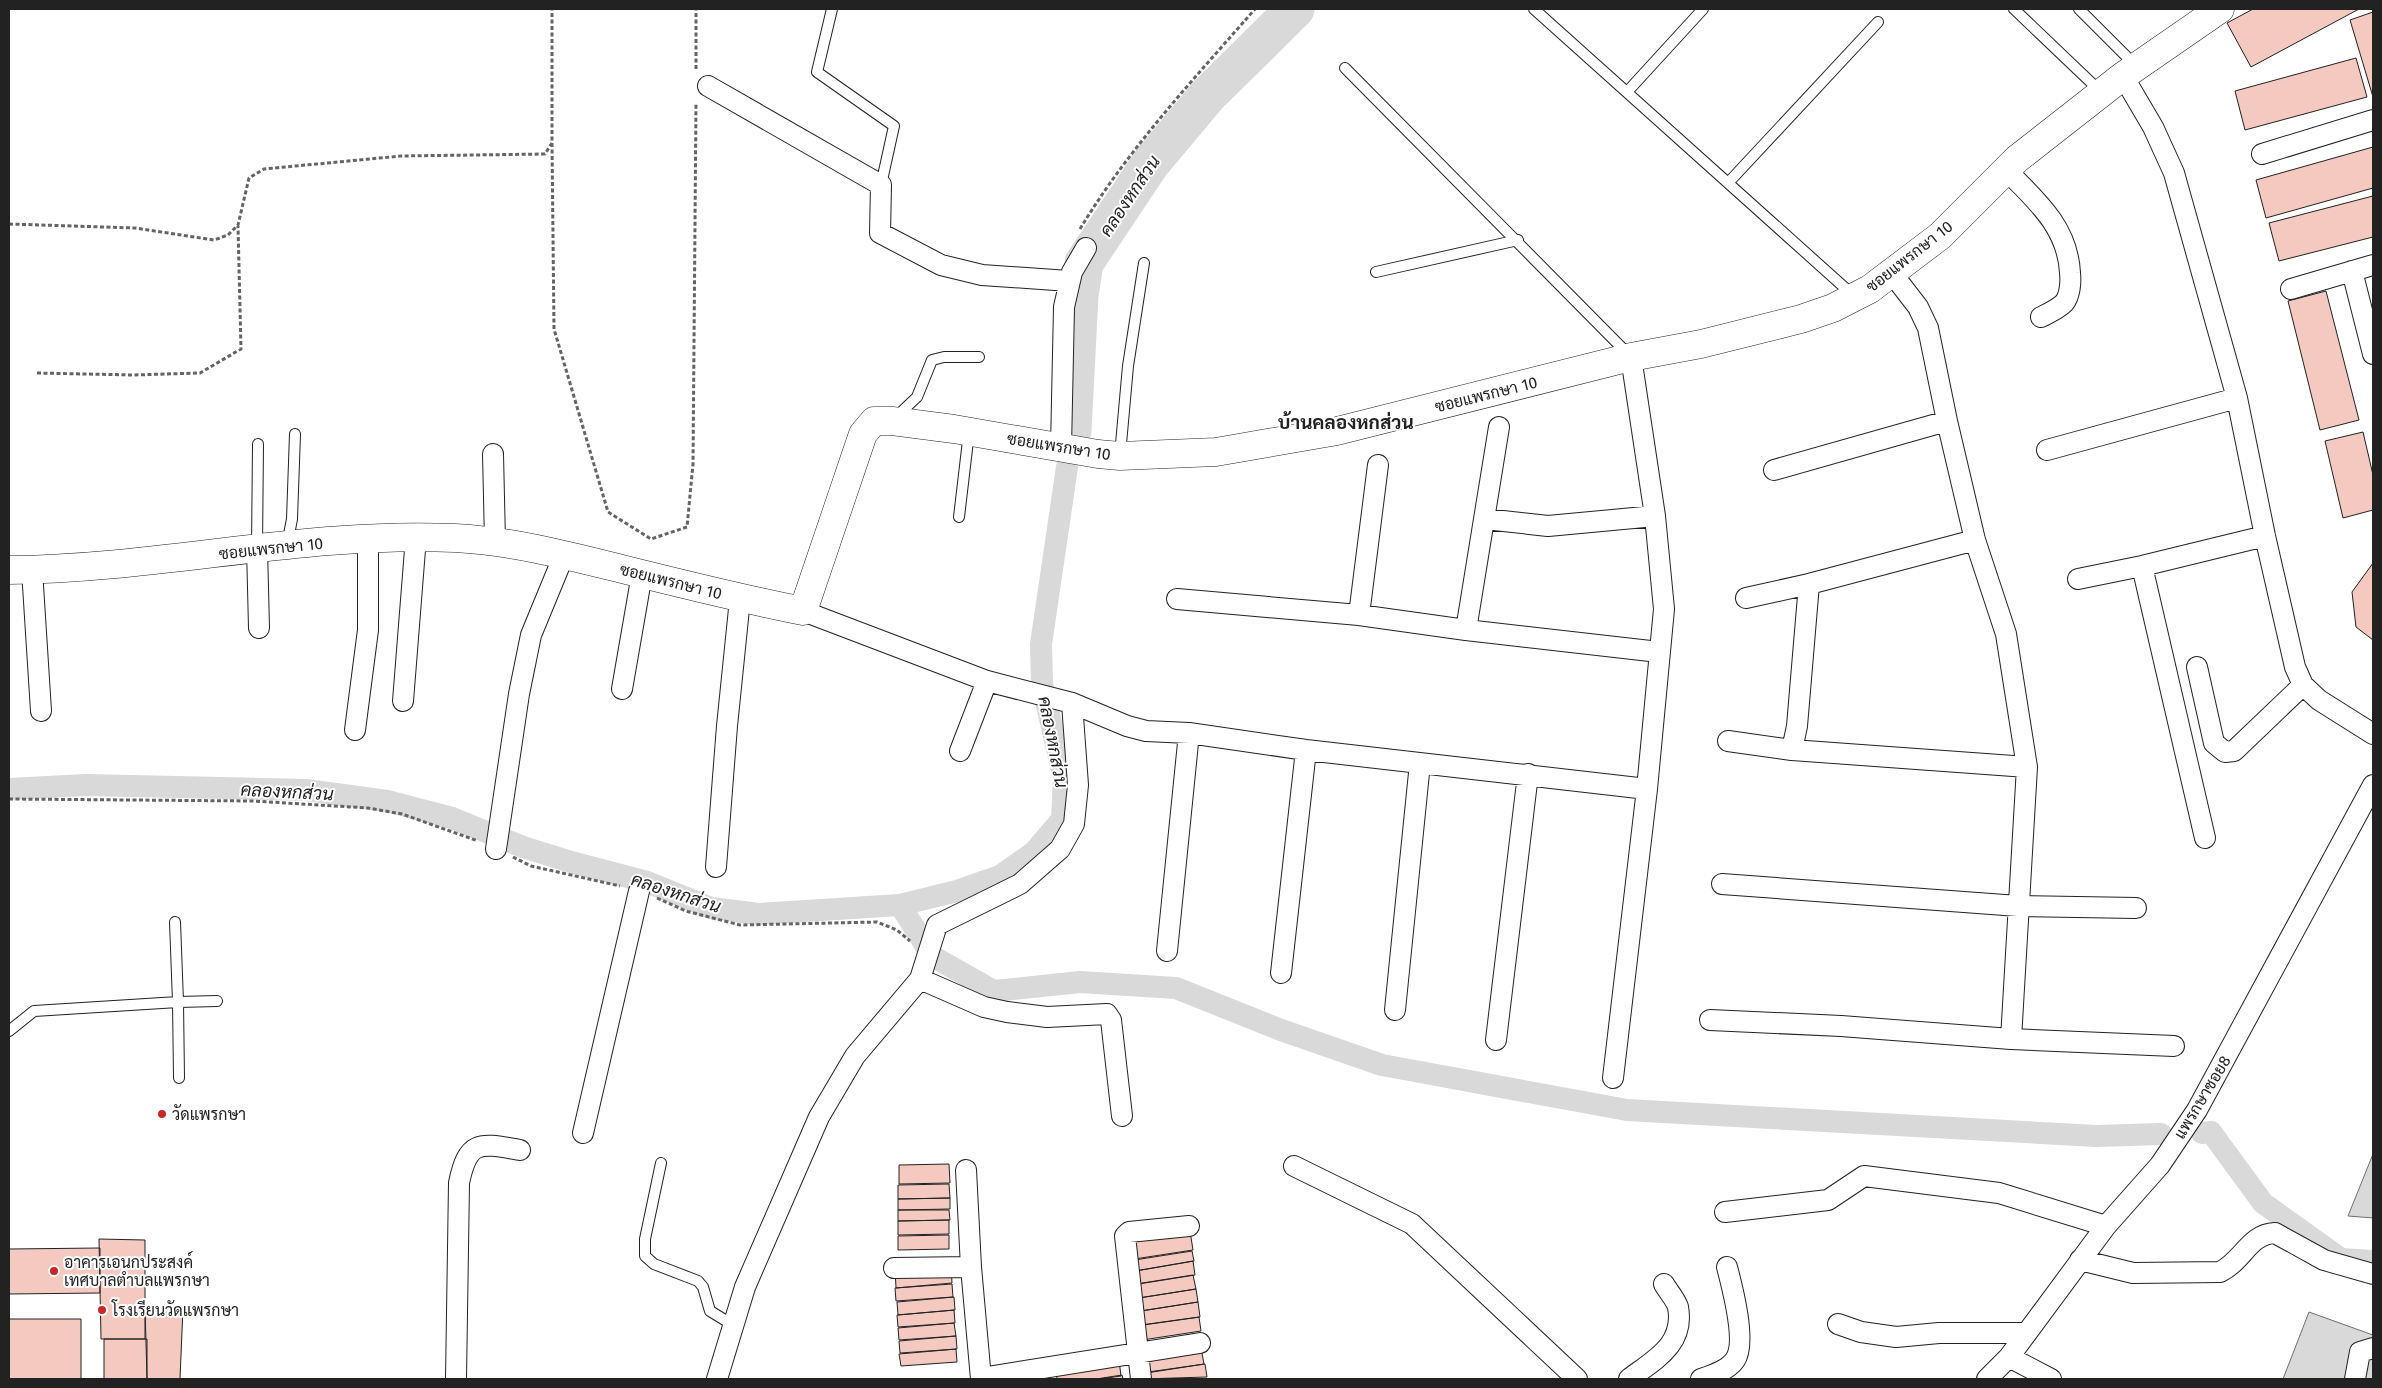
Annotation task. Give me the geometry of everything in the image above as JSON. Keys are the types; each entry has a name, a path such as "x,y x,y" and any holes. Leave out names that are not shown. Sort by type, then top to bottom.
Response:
{"street":[{"name":"ซอยแพรกษา 10","path":"20,570 142,563 257,548 368,539 416,537 495,541 564,555 740,599 802,611 863,434 874,422 892,421 969,431 1098,454 1120,456 1216,452 1337,431 1631,356 1701,344 1801,319 1833,308 1870,290 1940,236 2007,171 2017,158 2130,71 2220,9"},
{"path":"2130,71 2174,173 2238,398 2265,536 2295,668 2302,685 2319,700 2373,734"},
{"path":"700,86 881,185 880,233 941,265 982,275 1069,281"},
{"path":"2262,154 2373,120"},
{"path":"2007,171 2042,207 2061,234 2070,255 2071,283 2066,301 2057,309 2041,317"},
{"path":"1061,447 1064,307 1069,281 1081,242"},
{"path":"2291,289 2373,265"},
{"path":"2352,271 2373,354"},
{"path":"1891,272 1918,307 1928,328 1947,421 1975,540 2006,634 2026,767 2011,1039"},
{"path":"1613,1078 1647,789 1664,609 1655,516 1631,356"},
{"path":"2047,450 2238,398"},
{"path":"1774,470 1947,421"},
{"path":"1466,630 1486,520 1499,427"},
{"path":"493,454 495,541"},
{"path":"1359,615 1378,465"},
{"path":"1486,520 1548,526 1655,516"},
{"path":"2078,578 2142,566 2265,536"},
{"path":"403,701 416,537"},
{"path":"356,730 368,630 368,539"},
{"path":"1746,598 1809,584 1975,540"},
{"path":"257,548 259,628"},
{"path":"496,849 519,694 531,635 564,555"},
{"path":"2142,566 2205,838"},
{"path":"20,570 41,711"},
{"path":"622,690 642,574"},
{"path":"1792,750 1797,726 1809,584"},
{"path":"716,867 727,726 740,599"},
{"path":"1177,599 1359,615 1466,630 1659,652"},
{"path":"802,611 987,681 1066,701 1127,726 1146,731 1189,733 1306,750 1647,789"},
{"path":"2197,667 2214,743 2225,752 2234,751 2302,685"},
{"path":"960,751 987,681"},
{"path":"717,1379 729,1324 819,1117 855,1056 923,971 937,925 1020,884 1060,849 1074,824 1078,785 1066,701"},
{"path":"1167,951 1189,733"},
{"path":"1728,741 1792,750 2026,767"},
{"path":"1281,973 1306,750"},
{"path":"1395,1010 1420,763"},
{"path":"1496,1040 1528,774"},
{"name":"แพรกษาซอย8","path":"1986,1379 2009,1357 2106,1226 2160,1165 2197,1110 2373,785"},
{"path":"1722,884 2018,906 2136,908"},
{"path":"584,1134 639,891"},
{"path":"923,971 984,1007 1047,1018 1107,1014 1111,1020 1122,1116"},
{"path":"1710,1020 1841,1026 2011,1039 2174,1046"},
{"path":"456,1379 459,1183 464,1161 473,1149 486,1144 520,1150"},
{"path":"1294,1166 1412,1224 1567,1376"},
{"path":"966,1170 971,1267 981,1379 1200,1343"},
{"path":"1725,1212 1828,1200 1864,1176 1999,1193 2106,1226"},
{"path":"1142,1379 1125,1236 1130,1232 1189,1226"},
{"path":"2080,1260 2133,1273 2220,1272 2232,1266 2256,1238 2275,1233 2324,1260 2373,1274"},
{"path":"894,1268 971,1267"},
{"path":"1702,1379 1724,1369 1736,1359 1740,1339 1736,1302 1727,1267"},
{"path":"1629,1379 1669,1349 1676,1335 1678,1306 1664,1284"},
{"path":"1838,1324 1862,1332 1896,1337 1940,1333 2027,1333"},
{"path":"2355,1379 2360,1352 2373,1348"},
{"path":"2009,1357 2051,1379"}],"lane":[{"path":"832,9 817,72 894,126 881,185"},
{"path":"1534,9 1855,297"},
{"path":"1627,92 1703,9"},
{"path":"2014,9 2102,92"},
{"path":"2079,9 2130,71"},
{"path":"1728,183 1878,22"},
{"path":"1345,68 1518,240 1631,356"},
{"path":"1376,272 1518,240"},
{"path":"1120,456 1128,366 1144,262"},
{"path":"892,421 917,397 932,360 944,357 979,357"},
{"path":"959,517 969,431"},
{"path":"286,546 292,519 294,434"},
{"path":"257,548 258,444"},
{"path":"175,922 179,1078"},
{"path":"9,1031 34,1010 217,1001"},
{"path":"661,1163 645,1239 645,1256 654,1264 694,1278 701,1283 713,1315 729,1324"}],"path":[{"path":"552,9 554,329 608,512 651,539 686,527 693,464 700,86 696,9"},
{"path":"1081,242 1102,192 1174,102 1255,9"},
{"path":"37,373 133,375 200,373 241,349 238,226 249,178 264,168 401,156 545,154 552,144"},
{"path":"9,224 135,228 214,240 228,235 238,226"},
{"path":"9,799 253,801 368,808 402,814 440,826 531,866 639,891 686,911 716,920 749,925 877,922 897,930 911,943"}],"shaded area":[{"path":"2373,1154 2373,1218 2348,1216"},
{"path":"2309,1312 2373,1335 2373,1379 2283,1379"}],"building":[{"path":"2253,9 2359,9 2251,67 2227,23"},
{"path":"2373,12 2373,97 2350,20"},
{"path":"2356,58 2367,97 2245,130 2235,91"},
{"path":"2373,147 2373,188 2266,218 2256,180"},
{"path":"2373,196 2373,237 2279,261 2269,223"},
{"path":"2326,291 2359,420 2320,430 2288,301"},
{"path":"2363,432 2373,475 2373,510 2343,518 2325,441"},
{"path":"2373,563 2373,640 2356,627 2352,592"},
{"path":"949,1164 950,1183 899,1184 899,1165"},
{"path":"949,1184 950,1198 898,1199 898,1185"},
{"path":"950,1198 950,1209 898,1210 898,1199"},
{"path":"898,1210 949,1210 950,1220 898,1221"},
{"path":"949,1220 949,1234 898,1235 898,1221"},
{"path":"1190,1231 1193,1250 1128,1260 1125,1241"},
{"path":"949,1235 949,1249 898,1250 898,1236"},
{"path":"99,1239 145,1240 145,1339 101,1339"},
{"name":"อาคารเอนกประสงค์ เทศบาลตำบลแพรกษา","path":"100,1248 100,1293 9,1294 9,1249"},
{"path":"1192,1251 1194,1261 1130,1272 1128,1261"},
{"path":"1193,1261 1195,1275 1132,1285 1129,1272"},
{"path":"951,1265 952,1283 896,1288 895,1269"},
{"path":"1193,1275 1196,1289 1132,1299 1130,1285"},
{"path":"952,1284 953,1297 896,1301 895,1288"},
{"path":"1196,1289 1198,1302 1135,1312 1133,1299"},
{"path":"954,1297 955,1310 898,1315 897,1302"},
{"path":"1198,1302 1200,1317 1136,1326 1134,1312"},
{"path":"145,1307 183,1308 180,1379 147,1379"},
{"path":"954,1310 955,1323 898,1327 897,1315"},
{"path":"1199,1317 1201,1331 1136,1341 1134,1326"},
{"path":"9,1319 81,1319 81,1379 9,1379"},
{"path":"954,1323 956,1336 899,1340 898,1328"},
{"path":"956,1336 957,1349 900,1353 899,1341"},
{"path":"104,1339 147,1339 147,1379 104,1379"},
{"path":"1201,1348 1204,1364 1140,1374 1138,1358"},
{"path":"956,1349 957,1362 901,1366 899,1354"},
{"path":"1119,1360 1121,1376 1099,1379 1057,1379 1056,1369"},
{"path":"1205,1364 1207,1377 1142,1379 1141,1373"},
{"path":"1122,1375 1123,1379 1096,1379"}],"waterway":[{"name":"คลองหกส่วน","path":"1072,431 1079,295 1084,263 1150,164 1207,96 1295,9"},
{"name":"คลองหกส่วน","path":"9,789 86,785 306,790 387,801 452,818 523,847 571,862 647,882 711,908 759,914 900,905 957,891 1000,876 1034,852 1062,819 1064,779 1042,684 1041,644 1067,467"},
{"path":"900,905 932,956 994,991 1080,982 1176,988 1281,1030 1382,1065 1627,1110 2096,1136 2161,1134"},
{"path":"2202,1133 2211,1132 2263,1203 2341,1259 2373,1261"}],"place":[{"name":"วัดแพรกษา","path":"162,1114"},
{"name":"อาคารเอนกประสงค์ เทศบาลตำบลแพรกษา","path":"54,1271"},
{"name":"โรงเรียนวัดแพรกษา","path":"102,1310"}],"district":[{"name":"บ้านคลองหกส่วน","path":"1346,422"}]}
